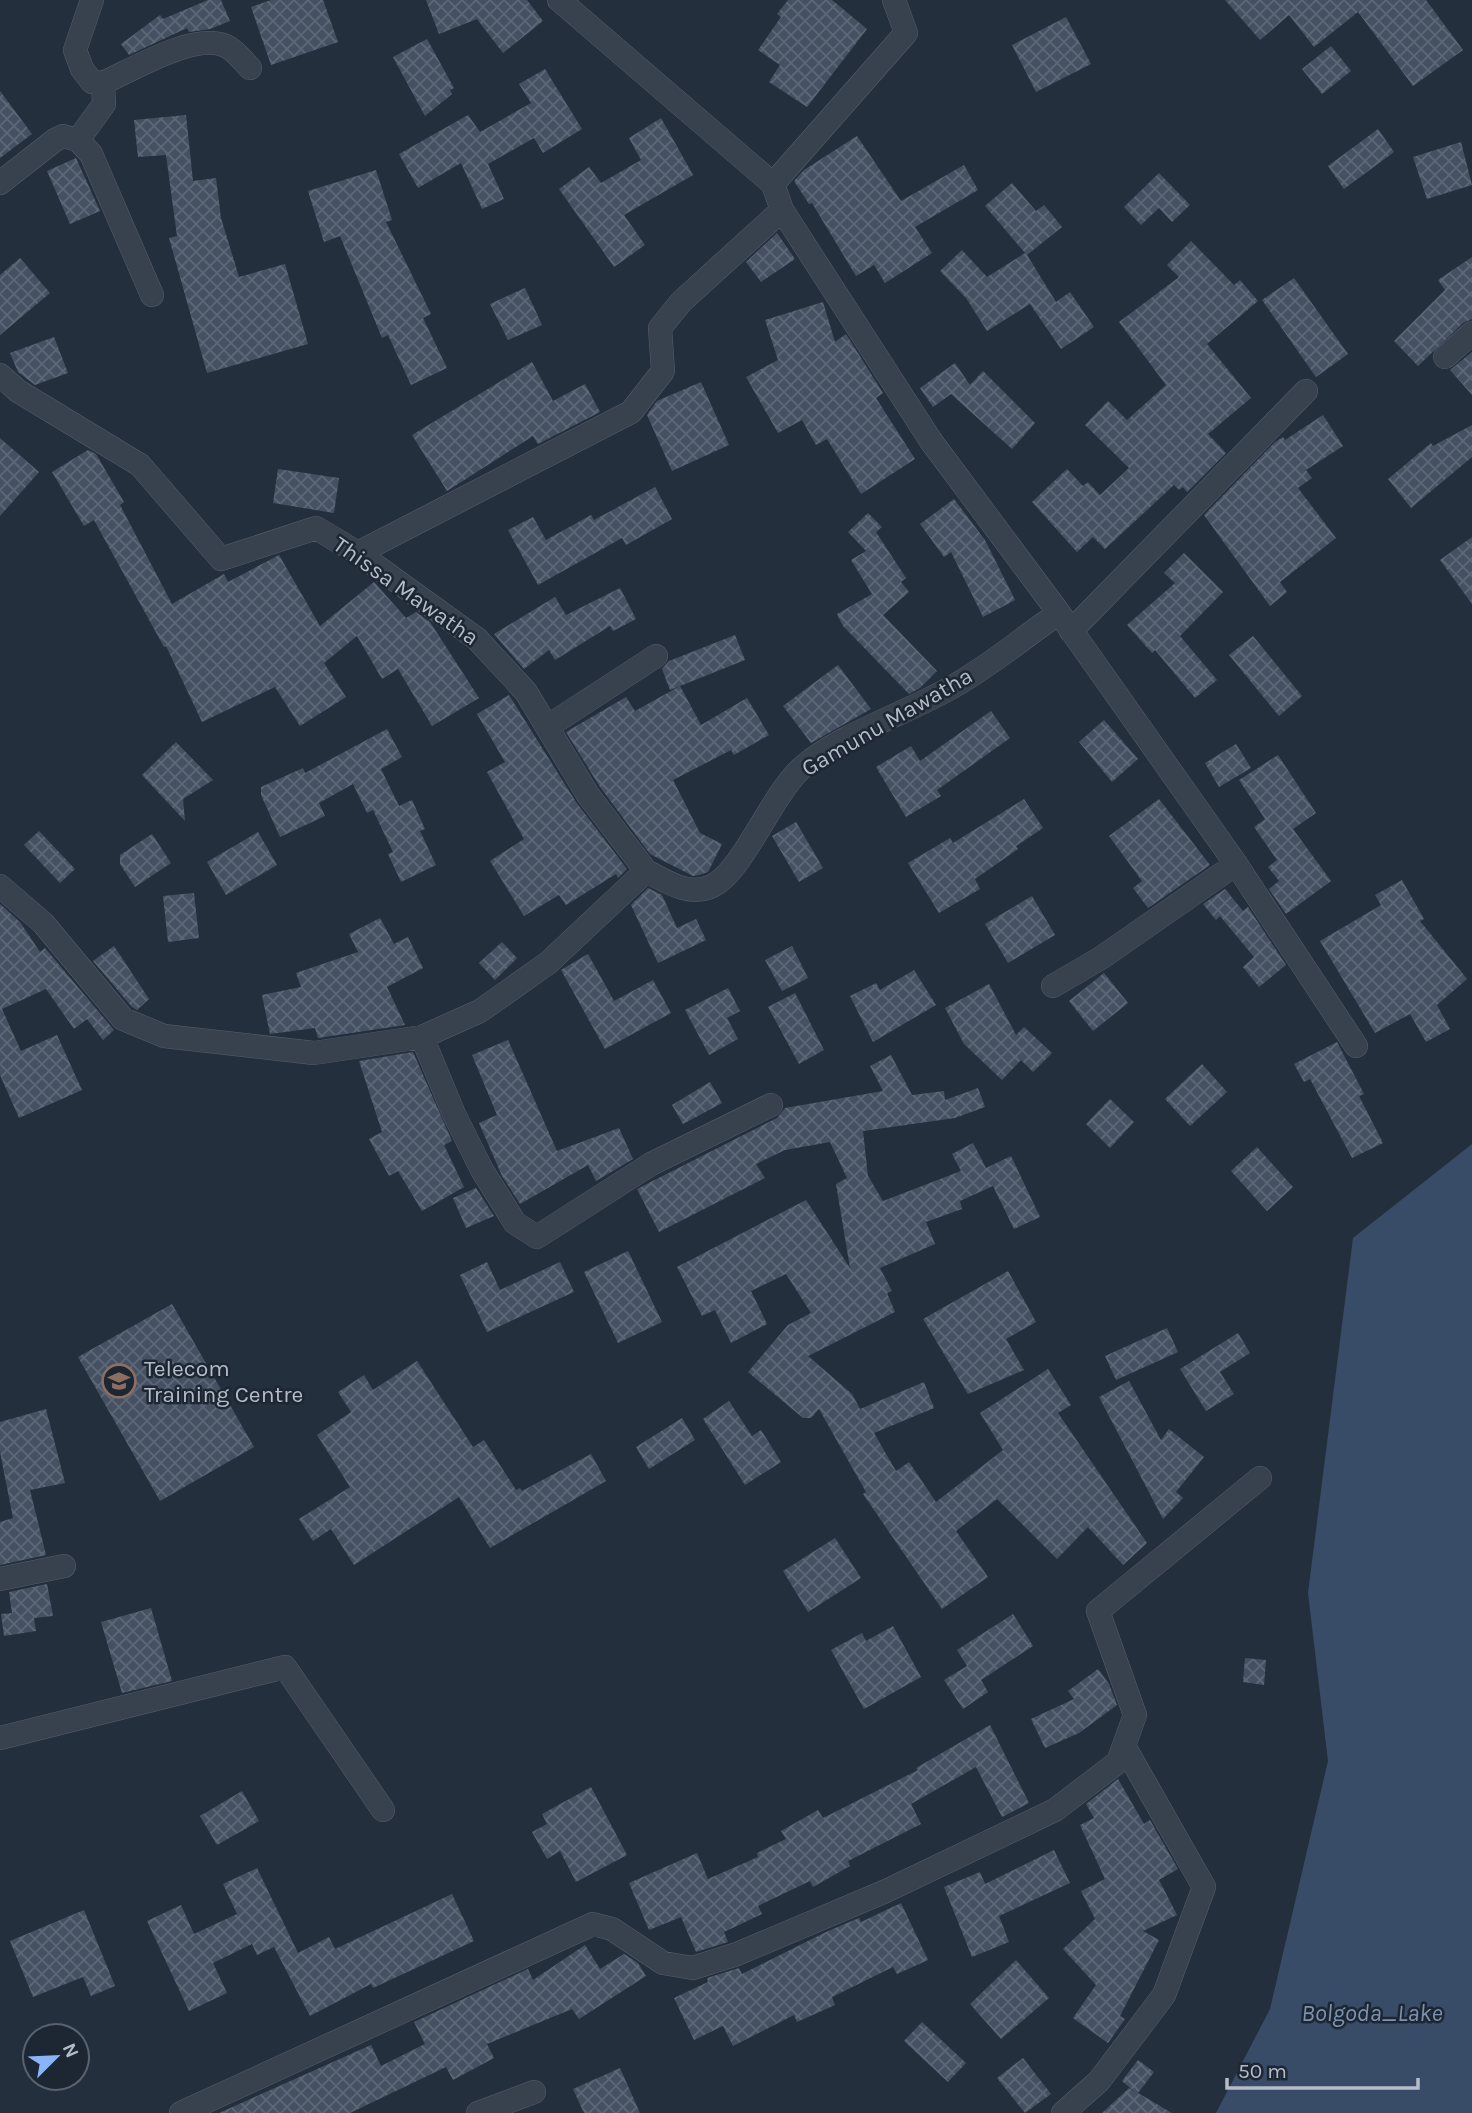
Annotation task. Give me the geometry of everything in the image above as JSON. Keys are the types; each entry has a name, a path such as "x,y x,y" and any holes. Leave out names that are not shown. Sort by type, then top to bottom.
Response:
{"street":[{"path":"92,0 75,50 82,69 92,82 103,83 186,45 214,42 228,47 250,68"},
{"path":"559,0 773,184 782,210 931,441 1065,622 1236,863 1356,1046"},
{"path":"773,184 906,33 894,0"},
{"path":"78,140 104,104 103,83"},
{"path":"0,183 55,140 63,136 78,140 101,172 152,295"},
{"path":"358,552 631,412 663,371 660,328 681,302 782,210"},
{"path":"1445,357 1472,333"},
{"name":"Thissa Mawatha","path":"0,375 18,391 140,466 221,559 316,528 358,552 477,639 526,692 588,795 646,871"},
{"name":"Gamunu Mawatha","path":"646,871 680,888 699,890 713,886 731,870 785,784 806,764 955,686 1065,622 1306,391"},
{"path":"547,727 656,656"},
{"path":"1053,986 1101,958 1236,863"},
{"path":"0,886 43,923 123,1019 164,1036 314,1053 422,1037 480,1011 516,989 548,963 646,871"},
{"path":"422,1037 454,1114 482,1170 516,1223 537,1237 651,1164 771,1105"},
{"path":"181,2113 593,1924 612,1929 663,1963 693,1968 737,1954 886,1891 1055,1810 1118,1762 1135,1715 1098,1611 1260,1478"},
{"path":"0,1578 64,1566"},
{"path":"0,1738 285,1667 383,1810"},
{"path":"1063,2113 1099,2081 1164,1995 1204,1887 1124,1746"},
{"path":"478,2113 534,2092"}],"water":[{"name":"Bolgoda_Lake","path":"1472,1144 1472,2113 1216,2113 1270,2009 1328,1761 1308,1593 1353,1238"}],"building":[{"path":"208,0 221,0 230,21 210,29 189,32 187,28 129,55 121,44 160,15 163,19"},
{"path":"271,0 323,0 338,42 271,65 251,7"},
{"path":"426,0 527,0 543,21 503,53 477,19 439,34"},
{"path":"788,0 832,0 867,29 807,107 769,82 780,65 758,50 781,17 777,14"},
{"path":"1225,0 1426,0 1463,50 1413,86 1358,12 1314,47 1289,15 1260,40"},
{"path":"1066,17 1091,64 1036,92 1012,45"},
{"path":"427,39 454,88 450,90 452,94 425,116 393,57"},
{"path":"1331,46 1351,71 1322,94 1302,69"},
{"path":"545,69 582,129 543,153 534,138 488,164 504,199 482,209 461,163 418,188 399,154 468,115 480,132 531,103 519,84"},
{"path":"0,91 32,134 0,158"},
{"path":"186,115 193,181 216,178 221,218 239,277 285,264 308,344 207,373 169,238 177,236 166,155 138,157 134,120"},
{"path":"661,118 693,175 624,215 645,245 614,267 559,189 589,167 601,183 641,160 629,138"},
{"path":"1378,129 1394,152 1344,189 1328,166"},
{"path":"857,136 901,201 964,165 978,190 915,227 932,253 885,283 874,265 856,276 812,203 809,204 794,181 804,170"},
{"path":"1461,142 1472,185 1427,199 1413,157"},
{"path":"76,158 100,211 70,224 47,171"},
{"path":"376,170 392,220 386,222 431,314 423,318 447,368 411,385 388,335 382,338 340,236 324,242 308,191"},
{"path":"1159,173 1190,205 1172,222 1159,208 1141,225 1124,207"},
{"path":"1012,183 1036,211 1044,205 1062,227 1027,255 1056,302 1070,292 1094,327 1061,349 1030,304 987,331 966,298 940,271 962,250 987,277 1025,253 985,206"},
{"path":"777,233 795,259 761,282 746,262"},
{"path":"1191,241 1234,285 1240,280 1258,301 1207,344 1251,398 1208,434 1226,453 1187,492 1183,487 1179,490 1174,485 1105,549 1093,537 1077,552 1032,502 1067,469 1083,486 1088,482 1100,495 1129,468 1085,425 1108,401 1127,420 1166,385 1119,322 1179,277 1167,265"},
{"path":"1472,257 1472,319 1463,323 1418,366 1394,341 1445,290 1438,280"},
{"path":"20,258 50,293 0,335 0,275"},
{"path":"1294,278 1348,354 1316,377 1262,300"},
{"path":"525,288 542,325 508,340 490,304"},
{"path":"823,302 835,342 846,334 883,393 876,398 915,459 861,494 827,439 816,445 802,420 778,433 746,377 778,360 765,320"},
{"path":"54,337 68,373 35,385 18,372 10,353"},
{"path":"1472,352 1472,395 1450,370"},
{"path":"532,362 553,401 585,384 600,412 538,444 533,436 447,491 412,435"},
{"path":"955,363 970,385 983,371 1035,423 1012,449 951,394 933,407 920,388"},
{"path":"701,382 729,445 672,471 647,415 657,401"},
{"path":"1323,415 1343,446 1306,470 1312,478 1298,488 1336,538 1280,582 1287,592 1270,606 1204,515 1275,442 1283,437 1285,440"},
{"path":"1472,425 1472,457 1411,508 1388,479 1431,443 1433,446"},
{"path":"0,438 39,472 0,516"},
{"path":"88,450 96,454 124,502 120,505 172,604 224,574 228,582 279,555 320,626 374,582 406,618 416,612 430,622 479,698 432,726 398,669 382,679 357,636 324,663 346,697 300,726 275,687 202,722 166,646 164,647 94,520 84,526 52,472"},
{"path":"278,469 339,478 334,513 273,503"},
{"path":"655,487 672,519 626,545 622,538 538,585 508,530 533,517 546,540 591,515 594,520"},
{"path":"954,499 985,540 1015,600 983,617 951,552 944,557 920,524"},
{"path":"868,513 882,527 876,532 906,578 901,582 909,592 883,615 937,671 920,688 909,694 843,626 837,614 872,594 851,560 866,551 848,532"},
{"path":"1472,537 1472,604 1440,560"},
{"path":"1184,553 1223,592 1180,636 1217,680 1195,698 1155,650 1152,653 1127,625 1175,583 1164,573"},
{"path":"620,588 636,619 613,631 610,626 555,660 549,650 524,669 494,634 555,597 566,615"},
{"path":"735,635 745,660 670,690 662,669 669,661"},
{"path":"1253,636 1302,696 1279,716 1229,655"},
{"path":"838,665 871,709 811,743 783,706"},
{"path":"680,686 701,725 747,698 769,735 734,755 731,750 673,780 700,833 722,844 708,872 693,876 650,854 600,787 566,732 626,697 635,711"},
{"path":"509,695 576,802 627,869 618,878 616,874 566,905 559,895 524,916 490,861 524,839 487,772 505,762 477,714"},
{"path":"991,711 1010,738 937,790 941,796 906,817 876,767 911,746 920,761"},
{"path":"1104,720 1138,759 1112,782 1079,742"},
{"path":"387,729 402,757 381,769 399,806 412,800 425,829 420,831 436,865 401,882 388,854 393,852 373,810 367,813 353,784 319,803 325,816 280,837 261,795 261,787 303,768 305,773"},
{"path":"176,742 213,780 183,799 185,821 142,775"},
{"path":"1236,744 1251,768 1219,787 1205,763"},
{"path":"1278,755 1316,813 1293,829 1331,881 1286,914 1269,889 1279,881 1268,867 1277,860 1254,827 1265,819 1239,780"},
{"path":"1024,799 1043,828 975,879 980,889 939,913 908,863 950,838 953,843"},
{"path":"1159,799 1210,865 1148,908 1133,888 1142,881 1109,836"},
{"path":"796,822 823,868 799,882 772,836"},
{"path":"39,831 75,869 60,883 24,845"},
{"path":"258,832 277,865 226,895 207,862"},
{"path":"152,834 171,863 135,887 120,864 120,855"},
{"path":"1402,880 1424,919 1420,921 1467,979 1437,1005 1450,1029 1426,1042 1410,1014 1375,1033 1320,941 1381,905 1375,895"},
{"path":"648,888 662,895 677,928 696,919 706,940 658,963 631,905"},
{"path":"1225,889 1243,911 1248,907 1286,965 1259,987 1243,967 1254,957 1220,916 1216,920 1203,904"},
{"path":"194,893 199,938 168,942 163,896"},
{"path":"1032,896 1055,935 1008,963 985,924"},
{"path":"0,904 20,922 40,952 45,948 114,1030 103,1040 87,1019 74,1029 46,989 2,1009 21,1051 57,1035 82,1090 19,1118 0,1075"},
{"path":"380,918 394,944 408,937 423,968 387,987 405,1025 318,1038 315,1028 270,1034 262,995 301,987 296,973 358,952 349,934"},
{"path":"502,942 517,958 495,980 479,963"},
{"path":"114,946 149,999 137,1010 93,961"},
{"path":"792,946 808,978 782,991 765,960"},
{"path":"588,954 614,1001 653,980 671,1013 605,1049 561,970"},
{"path":"914,970 936,1005 873,1042 850,996 876,983 880,990"},
{"path":"1104,973 1128,1003 1093,1031 1069,1001"},
{"path":"989,984 1016,1035 1024,1027 1052,1053 1033,1072 1021,1060 1002,1080 964,1044 945,1008"},
{"path":"728,988 740,1011 727,1018 738,1039 709,1055 685,1010"},
{"path":"795,993 824,1050 799,1064 768,1007"},
{"path":"508,1040 557,1151 619,1128 633,1159 596,1181 588,1165 520,1204 502,1176 479,1123 497,1115 472,1055"},
{"path":"1337,1042 1364,1094 1359,1096 1383,1143 1352,1158 1310,1079 1304,1082 1294,1064"},
{"path":"413,1052 452,1141 444,1145 464,1187 422,1211 398,1171 389,1176 369,1139 382,1132 359,1061"},
{"path":"891,1055 912,1095 944,1091 945,1100 978,1088 985,1107 955,1118 863,1131 868,1176 883,1201 961,1171 952,1154 973,1143 986,1168 1011,1156 1040,1217 1014,1229 993,1186 960,1201 962,1209 926,1222 935,1244 880,1268 892,1291 887,1293 895,1312 808,1356 852,1394 860,1409 924,1382 934,1408 874,1433 896,1471 909,1462 936,1502 1003,1450 980,1413 1048,1369 1071,1405 1058,1413 1147,1543 1123,1565 1088,1527 1057,1559 997,1499 956,1531 988,1577 942,1609 863,1494 866,1492 819,1409 811,1418 803,1418 748,1372 788,1325 811,1313 786,1274 751,1291 767,1324 731,1343 715,1310 702,1316 677,1267 806,1200 850,1268 836,1184 847,1178 830,1142 785,1150 756,1164 765,1178 659,1232 637,1189 777,1118 785,1108 883,1091 870,1066"},
{"path":"1202,1064 1227,1092 1190,1126 1165,1099"},
{"path":"710,1082 722,1103 683,1124 672,1105"},
{"path":"1110,1099 1134,1122 1110,1148 1086,1124"},
{"path":"1257,1147 1293,1187 1267,1211 1231,1171"},
{"path":"476,1188 494,1216 466,1228 453,1198"},
{"path":"628,1251 662,1322 618,1343 584,1272"},
{"path":"487,1262 500,1290 560,1262 574,1292 487,1332 460,1275"},
{"path":"1008,1271 1036,1322 1006,1339 1024,1370 968,1394 923,1319"},
{"path":"172,1304 254,1447 160,1501 78,1357"},
{"path":"1167,1328 1178,1352 1116,1380 1105,1356"},
{"path":"1238,1333 1250,1353 1220,1372 1234,1394 1206,1411 1180,1369"},
{"path":"417,1361 473,1447 484,1440 516,1490 520,1488 522,1491 591,1454 606,1481 490,1548 459,1497 354,1565 331,1529 313,1541 299,1519 350,1487 317,1435 351,1412 338,1392 364,1375 373,1390"},
{"path":"1129,1381 1161,1440 1169,1429 1204,1457 1176,1492 1183,1498 1163,1519 1099,1397"},
{"path":"729,1401 752,1436 761,1430 781,1462 745,1485 703,1419"},
{"path":"46,1409 65,1483 30,1490 46,1555 0,1565 0,1522 13,1518 0,1452 0,1422"},
{"path":"682,1418 695,1440 649,1469 636,1447"},
{"path":"835,1538 861,1578 808,1612 783,1571"},
{"path":"47,1584 53,1616 34,1618 36,1631 4,1636 1,1614 12,1613 9,1592"},
{"path":"151,1608 172,1681 122,1693 101,1622"},
{"path":"1013,1614 1033,1646 981,1680 988,1692 963,1709 944,1680 967,1666 957,1650"},
{"path":"893,1626 921,1677 864,1709 831,1650 862,1633 866,1641"},
{"path":"1245,1658 1266,1660 1264,1685 1243,1682"},
{"path":"1098,1669 1109,1684 1117,1705 1079,1733 1045,1748 1031,1719 1074,1699 1068,1691"},
{"path":"990,1725 1029,1803 1002,1817 976,1767 911,1804 921,1824 848,1861 850,1866 813,1887 810,1881 758,1906 762,1914 724,1932 728,1942 696,1952 681,1917 649,1930 629,1883 697,1853 708,1879 758,1857 757,1853 786,1839 781,1831 818,1810 823,1818 918,1770 916,1768"},
{"path":"1118,1779 1144,1824 1150,1820 1178,1869 1159,1880 1177,1915 1143,1931 1159,1940 1120,2016 1125,2019 1108,2043 1073,2018 1096,1985 1063,1949 1095,1919 1081,1891 1105,1879 1080,1825 1094,1818 1086,1804"},
{"path":"591,1787 627,1855 576,1882 560,1851 547,1859 532,1832 547,1824 542,1814"},
{"path":"242,1791 259,1821 217,1845 200,1816"},
{"path":"1054,1850 1070,1883 999,1916 1009,1942 972,1957 944,1887 980,1872 985,1884"},
{"path":"257,1868 298,1953 329,1937 335,1949 452,1894 474,1941 373,1988 371,1984 310,2016 274,1947 257,1955 252,1944 213,1963 227,1993 189,2011 147,1921 181,1905 194,1934 237,1914 223,1884"},
{"path":"901,1903 928,1960 897,1974 893,1967 832,1997 835,2005 797,2022 794,2015 733,2046 723,2026 694,2040 674,1998 708,1982 707,1978 739,1968 742,1974 828,1931 859,1918 861,1922"},
{"path":"84,1910 115,1986 91,1996 83,1977 33,1997 10,1941"},
{"path":"585,1945 600,1969 624,1954 638,1963 646,1976 579,2019 572,2009 487,2044 494,2058 453,2080 446,2067 350,2113 219,2113 371,2045 381,2066 425,2044 414,2022 528,1969 533,1980"},
{"path":"1016,1960 1049,1998 1001,2039 970,2004"},
{"path":"922,2022 966,2063 948,2082 904,2041"},
{"path":"1023,2058 1051,2094 1025,2113 997,2078"},
{"path":"1138,2060 1154,2072 1138,2093 1172,2113 1102,2113 1129,2088 1135,2092 1122,2081"},
{"path":"620,2068 640,2113 584,2113 573,2089"}],"place":[{"name":"Telecom Training Centre","path":"119,1381"}]}
